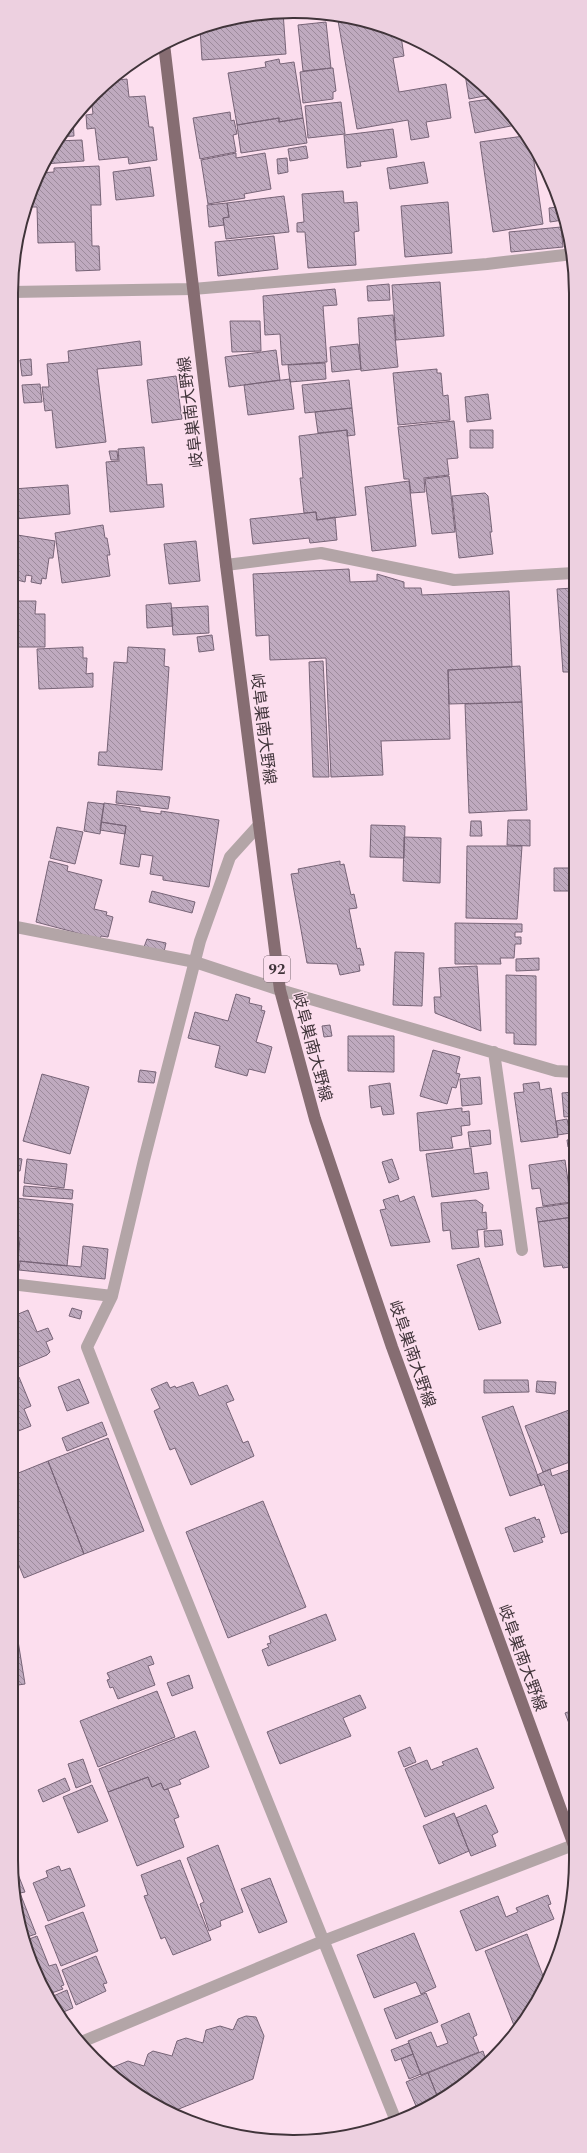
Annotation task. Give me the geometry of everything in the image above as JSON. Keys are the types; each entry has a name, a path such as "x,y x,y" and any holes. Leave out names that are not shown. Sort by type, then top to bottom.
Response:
{"main road":[{"name":"岐阜巣南大野線","path":"165,50 226,565 280,990 315,1119 392,1347 569,1831"}],"street":[{"path":"18,292 193,289 487,264 566,255"},
{"path":"226,565 321,553 454,580 569,573"},
{"path":"259,825 230,857 200,941 144,1160 112,1296 87,1347 157,1527 394,2116"},
{"path":"18,927 195,962 280,990 556,1071 569,1072"},
{"path":"494,1052 522,1250"},
{"path":"18,1285 112,1296"},
{"path":"85,2040 323,1941 569,1849"}],"building":[{"path":"283,19 286,54 202,60 200,35 222,27 240,23"},
{"path":"326,22 331,68 303,71 298,25"},
{"path":"338,22 365,27 402,40 404,56 393,58 399,92 446,84 451,118 426,122 429,137 411,140 408,120 357,129"},
{"path":"279,59 280,64 294,62 303,118 279,122 279,118 237,125 228,73 266,67 265,62"},
{"path":"333,68 336,91 333,92 333,99 303,103 300,72"},
{"path":"127,79 129,97 145,96 149,127 153,127 157,160 129,164 128,157 99,160 95,128 87,129 86,115 93,114 92,106 120,80"},
{"path":"466,79 485,96 469,99"},
{"path":"488,99 512,126 475,133 469,102"},
{"path":"341,102 345,134 308,138 305,106"},
{"path":"230,112 231,121 234,120 237,134 233,135 236,152 200,159 193,118"},
{"path":"279,118 279,122 303,118 307,143 241,153 237,125"},
{"path":"74,128 74,136 67,136"},
{"path":"393,129 397,157 360,162 361,166 347,168 344,135"},
{"path":"520,137 523,140 534,159 543,224 493,232 480,142"},
{"path":"82,140 84,161 51,163 64,141"},
{"path":"306,146 308,158 290,161 288,149"},
{"path":"236,153 236,158 265,153 271,189 244,194 245,198 208,204 201,160"},
{"path":"287,158 288,172 278,174 277,159"},
{"path":"424,162 428,183 390,189 387,168"},
{"path":"99,166 101,205 91,205 92,246 99,246 100,270 76,271 75,242 38,243 37,207 32,207 46,173 54,172 54,168"},
{"path":"150,167 154,196 116,200 113,172"},
{"path":"343,191 344,203 357,202 359,231 354,232 356,265 308,268 305,232 297,232 297,223 304,222 302,194"},
{"path":"284,196 289,232 226,239 223,218 229,217 227,203"},
{"path":"448,202 452,253 405,257 401,206"},
{"path":"227,203 229,217 223,218 224,225 209,227 207,205"},
{"path":"555,207 559,221 550,222 549,208"},
{"path":"561,227 563,247 511,252 509,232"},
{"path":"274,236 278,269 218,276 215,242"},
{"path":"440,282 444,336 396,340 392,285"},
{"path":"389,284 390,300 368,301 367,286"},
{"path":"335,289 337,305 323,306 327,362 282,365 280,334 265,335 263,296"},
{"path":"393,315 398,367 361,371 358,318"},
{"path":"230,321 260,321 261,351 232,352"},
{"path":"140,341 142,365 97,369 106,442 56,448 52,410 45,411 42,387 49,387 47,364 69,362 68,351"},
{"path":"358,344 361,369 332,372 330,347"},
{"path":"276,350 280,380 229,387 225,357"},
{"path":"31,359 32,375 22,376 20,360"},
{"path":"325,363 326,379 290,382 288,365"},
{"path":"437,369 437,373 441,373 443,396 448,395 450,420 398,425 393,373"},
{"path":"176,376 182,419 152,423 147,380"},
{"path":"290,379 294,409 248,415 244,385"},
{"path":"349,380 352,408 305,413 302,385"},
{"path":"40,384 42,402 24,403 22,385"},
{"path":"488,394 491,419 467,422 465,397"},
{"path":"352,408 355,435 347,436 347,430 318,433 315,412"},
{"path":"454,421 458,458 447,459 449,475 424,478 425,492 411,493 409,479 404,479 398,427"},
{"path":"347,430 356,515 317,520 316,512 304,513 300,478 303,478 299,436"},
{"path":"470,430 493,430 493,448 470,448"},
{"path":"144,447 147,485 162,484 164,507 110,512 106,462 119,461 118,449"},
{"path":"109,451 117,451 118,460 111,460"},
{"path":"449,476 455,532 432,534 425,479"},
{"path":"409,481 416,546 372,551 365,487"},
{"path":"68,485 70,514 18,519 18,489"},
{"path":"485,493 488,496 493,554 459,558 452,496"},
{"path":"316,512 317,520 335,517 337,540 310,543 309,538 253,544 250,519"},
{"path":"103,525 110,555 107,555 110,576 62,583 55,533"},
{"path":"18,535 55,541 53,558 49,558 46,579 42,578 41,584 31,582 32,576 26,575 25,582 18,580"},
{"path":"196,541 200,581 169,584 164,544"},
{"path":"349,569 350,582 377,581 377,574 404,582 404,588 421,588 422,595 509,591 512,667 448,670 450,739 381,741 383,775 331,777 326,658 270,660 269,635 256,636 253,574"},
{"path":"569,588 569,672 563,672 557,589"},
{"path":"18,601 36,601 35,614 45,614 45,647 18,647"},
{"path":"171,603 173,626 147,628 146,605"},
{"path":"208,606 209,633 173,635 171,608"},
{"path":"212,635 214,650 199,652 197,637"},
{"path":"83,647 83,658 87,658 86,674 93,673 93,687 39,689 37,649"},
{"path":"128,647 165,649 164,666 169,667 162,770 98,765 99,752 107,752 114,662 127,663"},
{"path":"323,661 329,777 313,777 309,662"},
{"path":"520,666 522,702 449,704 448,670"},
{"path":"522,702 527,810 469,813 465,704"},
{"path":"117,791 170,797 168,809 116,803"},
{"path":"88,802 104,804 100,834 84,831"},
{"path":"104,803 140,808 140,811 161,814 161,811 219,820 209,887 163,880 163,876 150,874 153,856 141,854 139,867 120,864 126,826 101,822"},
{"path":"508,820 530,820 530,846 507,845"},
{"path":"471,821 481,821 482,836 470,836"},
{"path":"101,822 126,826 125,834 100,830"},
{"path":"371,825 405,826 404,858 370,857"},
{"path":"57,827 83,832 75,864 50,858"},
{"path":"404,837 441,838 440,883 403,881"},
{"path":"467,846 522,846 517,919 466,918"},
{"path":"49,861 68,866 67,871 102,880 94,909 107,912 106,915 113,917 108,937 101,936 100,939 36,922"},
{"path":"340,861 340,865 344,864 351,895 354,894 357,908 349,909 357,949 360,948 364,965 359,965 360,971 340,975 337,964 307,963 291,874 299,873 298,869"},
{"path":"554,868 569,868 569,891 554,891"},
{"path":"152,891 195,902 192,913 149,902"},
{"path":"455,923 522,924 522,932 515,932 515,937 521,937 521,944 515,944 514,958 500,958 501,964 455,964"},
{"path":"147,939 166,943 164,952 144,947"},
{"path":"395,952 424,953 422,1006 393,1005"},
{"path":"539,958 539,970 516,971 516,959"},
{"path":"477,966 481,1031 435,1013 434,997 441,997 439,968"},
{"path":"506,975 536,976 536,1045 514,1044 514,1033 506,1033"},
{"path":"236,994 250,998 249,1003 262,1006 261,1010 265,1011 256,1042 272,1047 265,1073 249,1069 247,1076 215,1067 220,1046 188,1038 195,1012 228,1021"},
{"path":"330,1025 332,1036 324,1037 322,1026"},
{"path":"348,1036 394,1036 394,1072 348,1071"},
{"path":"433,1050 460,1057 456,1073 460,1074 456,1088 452,1087 447,1104 420,1096"},
{"path":"140,1070 156,1072 154,1083 138,1082"},
{"path":"42,1074 89,1087 70,1154 23,1141"},
{"path":"480,1077 482,1104 462,1106 460,1079"},
{"path":"539,1082 540,1090 551,1088 558,1137 521,1142 514,1093 524,1092 523,1084"},
{"path":"390,1083 394,1114 383,1115 381,1106 371,1108 369,1086"},
{"path":"569,1092 569,1117 564,1117 562,1093"},
{"path":"462,1108 462,1112 469,1111 470,1125 461,1126 462,1135 451,1137 453,1148 420,1151 417,1113"},
{"path":"567,1119 569,1133 558,1135 556,1121"},
{"path":"490,1130 491,1144 470,1147 468,1132"},
{"path":"567,1140 569,1140 569,1147 568,1147"},
{"path":"471,1148 474,1174 487,1172 489,1189 432,1197 426,1154"},
{"path":"18,1158 22,1159 20,1171 18,1171"},
{"path":"27,1159 67,1164 64,1188 24,1183"},
{"path":"392,1159 399,1179 389,1183 382,1162"},
{"path":"565,1160 569,1188 569,1202 543,1206 540,1188 532,1189 529,1165"},
{"path":"24,1186 73,1190 72,1199 23,1196"},
{"path":"398,1195 400,1202 414,1196 430,1242 391,1246 380,1210 386,1209 383,1200"},
{"path":"18,1198 73,1204 67,1266 18,1261 20,1238 18,1238"},
{"path":"476,1200 483,1205 482,1213 486,1212 487,1229 477,1230 479,1247 452,1249 450,1230 443,1231 441,1203"},
{"path":"569,1203 569,1218 538,1222 536,1208"},
{"path":"569,1218 569,1267 563,1268 562,1265 544,1267 538,1222"},
{"path":"501,1230 503,1245 485,1247 484,1231"},
{"path":"83,1246 108,1249 105,1279 19,1270 20,1261 81,1267"},
{"path":"479,1258 501,1323 479,1330 457,1265"},
{"path":"72,1308 82,1311 80,1319 69,1316"},
{"path":"28,1310 37,1332 48,1328 53,1339 46,1342 50,1352 47,1355 18,1367 18,1314"},
{"path":"18,1377 31,1406 24,1409 31,1426 18,1431"},
{"path":"79,1379 89,1403 67,1411 58,1387"},
{"path":"484,1380 528,1380 529,1392 484,1393"},
{"path":"537,1381 556,1382 555,1394 536,1392"},
{"path":"167,1382 170,1388 175,1386 176,1388 193,1382 199,1396 227,1385 234,1400 226,1403 243,1443 248,1441 254,1456 191,1485 175,1448 170,1450 154,1411 160,1408 151,1389"},
{"path":"513,1406 541,1485 510,1496 482,1417"},
{"path":"569,1410 569,1462 543,1472 525,1426"},
{"path":"102,1422 107,1435 67,1451 62,1438"},
{"path":"108,1438 144,1531 84,1554 48,1461"},
{"path":"48,1461 84,1554 24,1578 18,1563 18,1473"},
{"path":"550,1469 552,1476 569,1470 569,1531 561,1534 544,1484 541,1486 537,1475"},
{"path":"263,1501 306,1607 228,1638 186,1532"},
{"path":"535,1517 536,1520 539,1519 545,1537 541,1538 543,1542 514,1552 505,1528"},
{"path":"326,1614 336,1640 268,1666 262,1650 269,1647 267,1644 271,1643 269,1636"},
{"path":"18,1641 25,1684 18,1685"},
{"path":"151,1656 154,1664 148,1666 155,1685 118,1699 113,1687 110,1688 107,1680 110,1679 107,1673"},
{"path":"189,1675 193,1688 172,1696 167,1683"},
{"path":"157,1691 175,1737 98,1767 80,1721"},
{"path":"360,1695 366,1708 343,1718 351,1736 280,1764 267,1732"},
{"path":"569,1712 569,1723 565,1713"},
{"path":"195,1731 209,1767 179,1780 181,1784 164,1790 161,1783 152,1787 148,1777 108,1792 99,1769"},
{"path":"410,1747 416,1762 404,1767 398,1752"},
{"path":"477,1748 494,1788 425,1817 405,1769 427,1760 431,1770 444,1765 442,1762"},
{"path":"83,1759 91,1782 76,1788 68,1764"},
{"path":"148,1777 152,1787 161,1783 164,1790 168,1789 179,1817 174,1819 184,1847 137,1866 108,1792"},
{"path":"65,1778 70,1790 43,1802 38,1790"},
{"path":"92,1785 108,1821 78,1833 63,1797"},
{"path":"486,1805 498,1832 492,1835 496,1846 471,1856 456,1818"},
{"path":"454,1813 469,1851 439,1864 423,1826"},
{"path":"218,1845 243,1912 220,1921 221,1926 209,1931 200,1904 204,1902 187,1858"},
{"path":"180,1860 211,1940 173,1955 165,1937 161,1939 144,1896 148,1895 141,1875"},
{"path":"59,1866 61,1871 70,1868 85,1906 48,1921 33,1883 48,1877 46,1871"},
{"path":"19,1877 25,1892 20,1893 36,1934 29,1936 27,1931 20,1895"},
{"path":"270,1878 287,1922 259,1933 241,1889"},
{"path":"548,1895 551,1904 548,1905 554,1919 476,1951 460,1911 498,1896 506,1917 518,1912 516,1908"},
{"path":"83,1912 98,1951 61,1966 45,1926"},
{"path":"414,1933 436,1987 421,1994 416,1982 374,1998 357,1955"},
{"path":"527,1934 543,1976 523,2013 514,2025 485,1951"},
{"path":"37,1936 49,1966 56,1964 64,1985 61,1986 63,1989 53,1993 39,1965 30,1939"},
{"path":"96,1956 107,1983 103,1984 106,1991 76,2005 62,1970"},
{"path":"67,1990 73,2008 63,2012 54,1996"},
{"path":"426,1993 438,2022 396,2039 384,2009"},
{"path":"469,2013 477,2035 473,2037 479,2052 421,2075 408,2041 431,2032 437,2047 448,2043 441,2025"},
{"path":"246,2016 256,2017 264,2036 253,2079 178,2109 140,2089 112,2067 128,2061 144,2066 148,2054 153,2051 172,2056 177,2041 186,2038 203,2043 206,2030 220,2026 233,2030 238,2019"},
{"path":"409,2043 413,2054 395,2061 391,2050"},
{"path":"483,2051 485,2057 475,2067 447,2089 437,2095 428,2073"},
{"path":"413,2054 421,2074 409,2079 401,2059"},
{"path":"428,2073 437,2095 416,2106 406,2082"}]}
